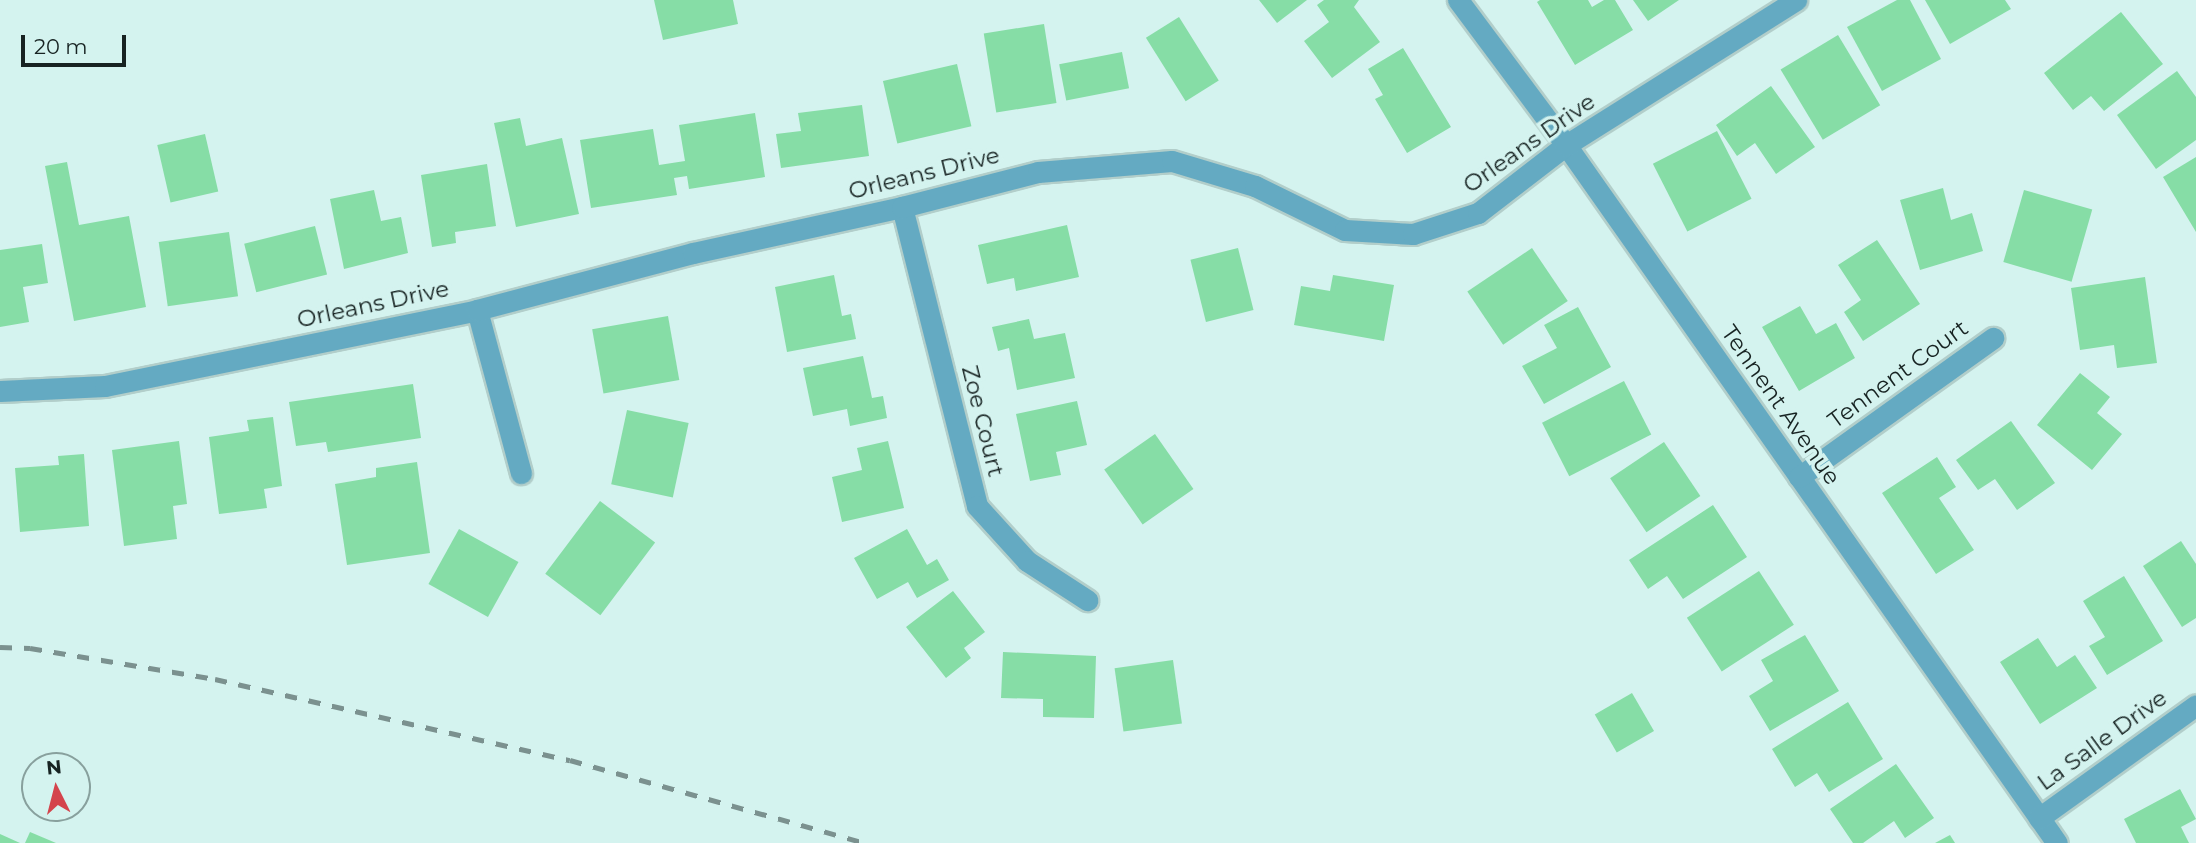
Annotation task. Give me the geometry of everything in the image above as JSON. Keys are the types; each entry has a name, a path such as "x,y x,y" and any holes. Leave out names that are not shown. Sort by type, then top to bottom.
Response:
{"street":[{"name":"Tennent Avenue","path":"1458,0 1566,145 2057,843"},
{"name":"Orleans Drive","path":"0,391 105,386 477,310 693,253 902,207 1038,172 1172,161 1255,186 1345,230 1413,234 1478,213 1566,145 1796,0"},
{"name":"Zoe Court","path":"902,207 977,506 1027,561 1087,600"},
{"path":"477,310 521,473"},
{"name":"Tennent Court","path":"1799,477 1993,338"},
{"name":"La Salle Drive","path":"2039,818 2196,705"}],"building":[{"path":"654,0 733,0 738,24 663,40"},
{"path":"1259,0 1307,0 1277,23"},
{"path":"1324,0 1359,0 1354,7 1380,42 1332,78 1304,41 1329,22 1317,5"},
{"path":"1588,0 1592,7 1604,0 1615,0 1633,30 1575,65 1537,2"},
{"path":"1633,0 1679,0 1648,21"},
{"path":"1897,0 1910,0 1941,59 1882,91 1847,27"},
{"path":"1925,0 2005,0 2011,9 1950,44"},
{"path":"2121,12 2163,64 2104,111 2091,96 2073,110 2044,73"},
{"path":"1179,17 1219,81 1186,101 1146,38"},
{"path":"1044,24 1057,103 996,113 984,34"},
{"path":"1838,35 1880,105 1823,140 1781,70"},
{"path":"1403,48 1451,127 1407,153 1375,99 1383,95 1368,69"},
{"path":"1122,52 1129,88 1066,101 1059,64"},
{"path":"957,64 971,126 897,143 883,81"},
{"path":"2177,71 2196,97 2196,140 2156,169 2117,115"},
{"path":"1771,86 1815,147 1776,174 1755,143 1737,156 1716,125"},
{"path":"862,105 869,156 781,168 776,134 801,131 798,113"},
{"path":"755,113 765,177 689,189 687,176 674,178 677,195 591,208 580,140 653,129 659,165 685,161 679,125"},
{"path":"520,118 526,146 562,138 579,214 516,227 494,123"},
{"path":"1717,131 1752,199 1687,231 1653,164"},
{"path":"205,134 218,191 171,203 157,145"},
{"path":"2196,157 2196,232 2163,177"},
{"path":"67,162 79,225 129,216 146,307 74,321 45,166"},
{"path":"487,164 496,226 455,232 456,243 432,247 421,175"},
{"path":"1943,188 1951,220 1972,213 1983,251 1920,270 1900,200"},
{"path":"374,190 381,221 401,217 408,253 344,269 330,199"},
{"path":"2024,190 2092,210 2072,282 2003,262"},
{"path":"1067,225 1079,277 1016,291 1014,278 987,284 978,245"},
{"path":"315,226 327,275 256,292 244,244"},
{"path":"229,232 238,296 168,306 159,242"},
{"path":"1877,240 1920,304 1863,341 1844,312 1861,300 1838,265"},
{"path":"42,244 48,283 23,287 29,322 0,327 0,250"},
{"path":"1238,248 1253,310 1206,322 1190,260"},
{"path":"1532,248 1568,301 1503,345 1467,292"},
{"path":"834,275 842,316 851,314 856,339 787,352 775,287"},
{"path":"1333,275 1394,285 1384,341 1294,325 1301,286 1330,291"},
{"path":"2145,277 2157,363 2117,368 2114,345 2080,350 2071,288"},
{"path":"1800,306 1816,334 1836,323 1855,358 1799,391 1762,327"},
{"path":"1578,307 1611,367 1544,404 1522,366 1557,348 1544,325"},
{"path":"668,316 679,380 603,393 592,329"},
{"path":"1029,319 1034,339 1065,333 1075,378 1017,390 1009,348 998,351 992,327"},
{"path":"863,356 872,398 883,396 887,418 850,426 847,409 813,416 803,368"},
{"path":"2080,373 2110,397 2097,413 2122,434 2092,470 2037,425"},
{"path":"1624,381 1651,434 1569,476 1542,423"},
{"path":"413,384 421,438 328,452 326,442 296,446 289,402"},
{"path":"1077,401 1087,445 1056,452 1061,475 1030,481 1016,414"},
{"path":"627,410 689,423 673,497 611,484"},
{"path":"273,417 282,486 264,489 267,508 219,514 209,437 249,431 247,420"},
{"path":"2011,421 2055,483 2017,510 1995,479 1978,490 1956,460"},
{"path":"1155,434 1193,489 1143,524 1104,470"},
{"path":"179,441 187,504 173,506 177,539 124,546 112,450"},
{"path":"888,441 904,508 842,522 832,477 862,470 857,448"},
{"path":"1664,442 1700,496 1646,532 1610,478"},
{"path":"84,454 89,526 20,532 15,468 59,465 58,456"},
{"path":"1937,457 1956,487 1939,498 1974,550 1936,574 1882,493"},
{"path":"417,462 430,553 347,565 335,484 376,477 376,468"},
{"path":"600,501 655,543 600,615 545,574"},
{"path":"1713,505 1747,557 1683,599 1667,576 1648,589 1629,560"},
{"path":"459,529 518,562 488,617 428,584"},
{"path":"907,529 927,565 937,559 949,580 917,598 908,582 877,599 854,558"},
{"path":"2181,541 2196,564 2196,618 2182,627 2143,566"},
{"path":"1759,571 1794,625 1722,672 1687,618"},
{"path":"2124,576 2163,641 2107,675 2089,646 2105,637 2083,601"},
{"path":"953,591 985,632 964,648 971,658 946,678 906,627"},
{"path":"1805,635 1839,691 1770,731 1749,696 1773,681 1761,660"},
{"path":"2038,638 2057,667 2075,655 2097,688 2040,724 2000,662"},
{"path":"1003,652 1096,656 1094,718 1043,717 1043,699 1001,698"},
{"path":"1173,660 1182,723 1123,732 1115,668"},
{"path":"1632,693 1654,731 1617,753 1595,714"},
{"path":"1848,702 1883,759 1829,792 1817,773 1795,787 1772,749"},
{"path":"1896,764 1934,818 1905,838 1894,821 1863,843 1853,843 1830,809"},
{"path":"2180,789 2196,819 2181,827 2189,843 2136,843 2124,819"},
{"path":"30,832 56,843 25,843"},
{"path":"0,834 20,843 0,843"},
{"path":"1950,835 1955,843 1935,843"}],"railway":[{"path":"0,647 30,648 215,679 570,760 866,843"}]}
